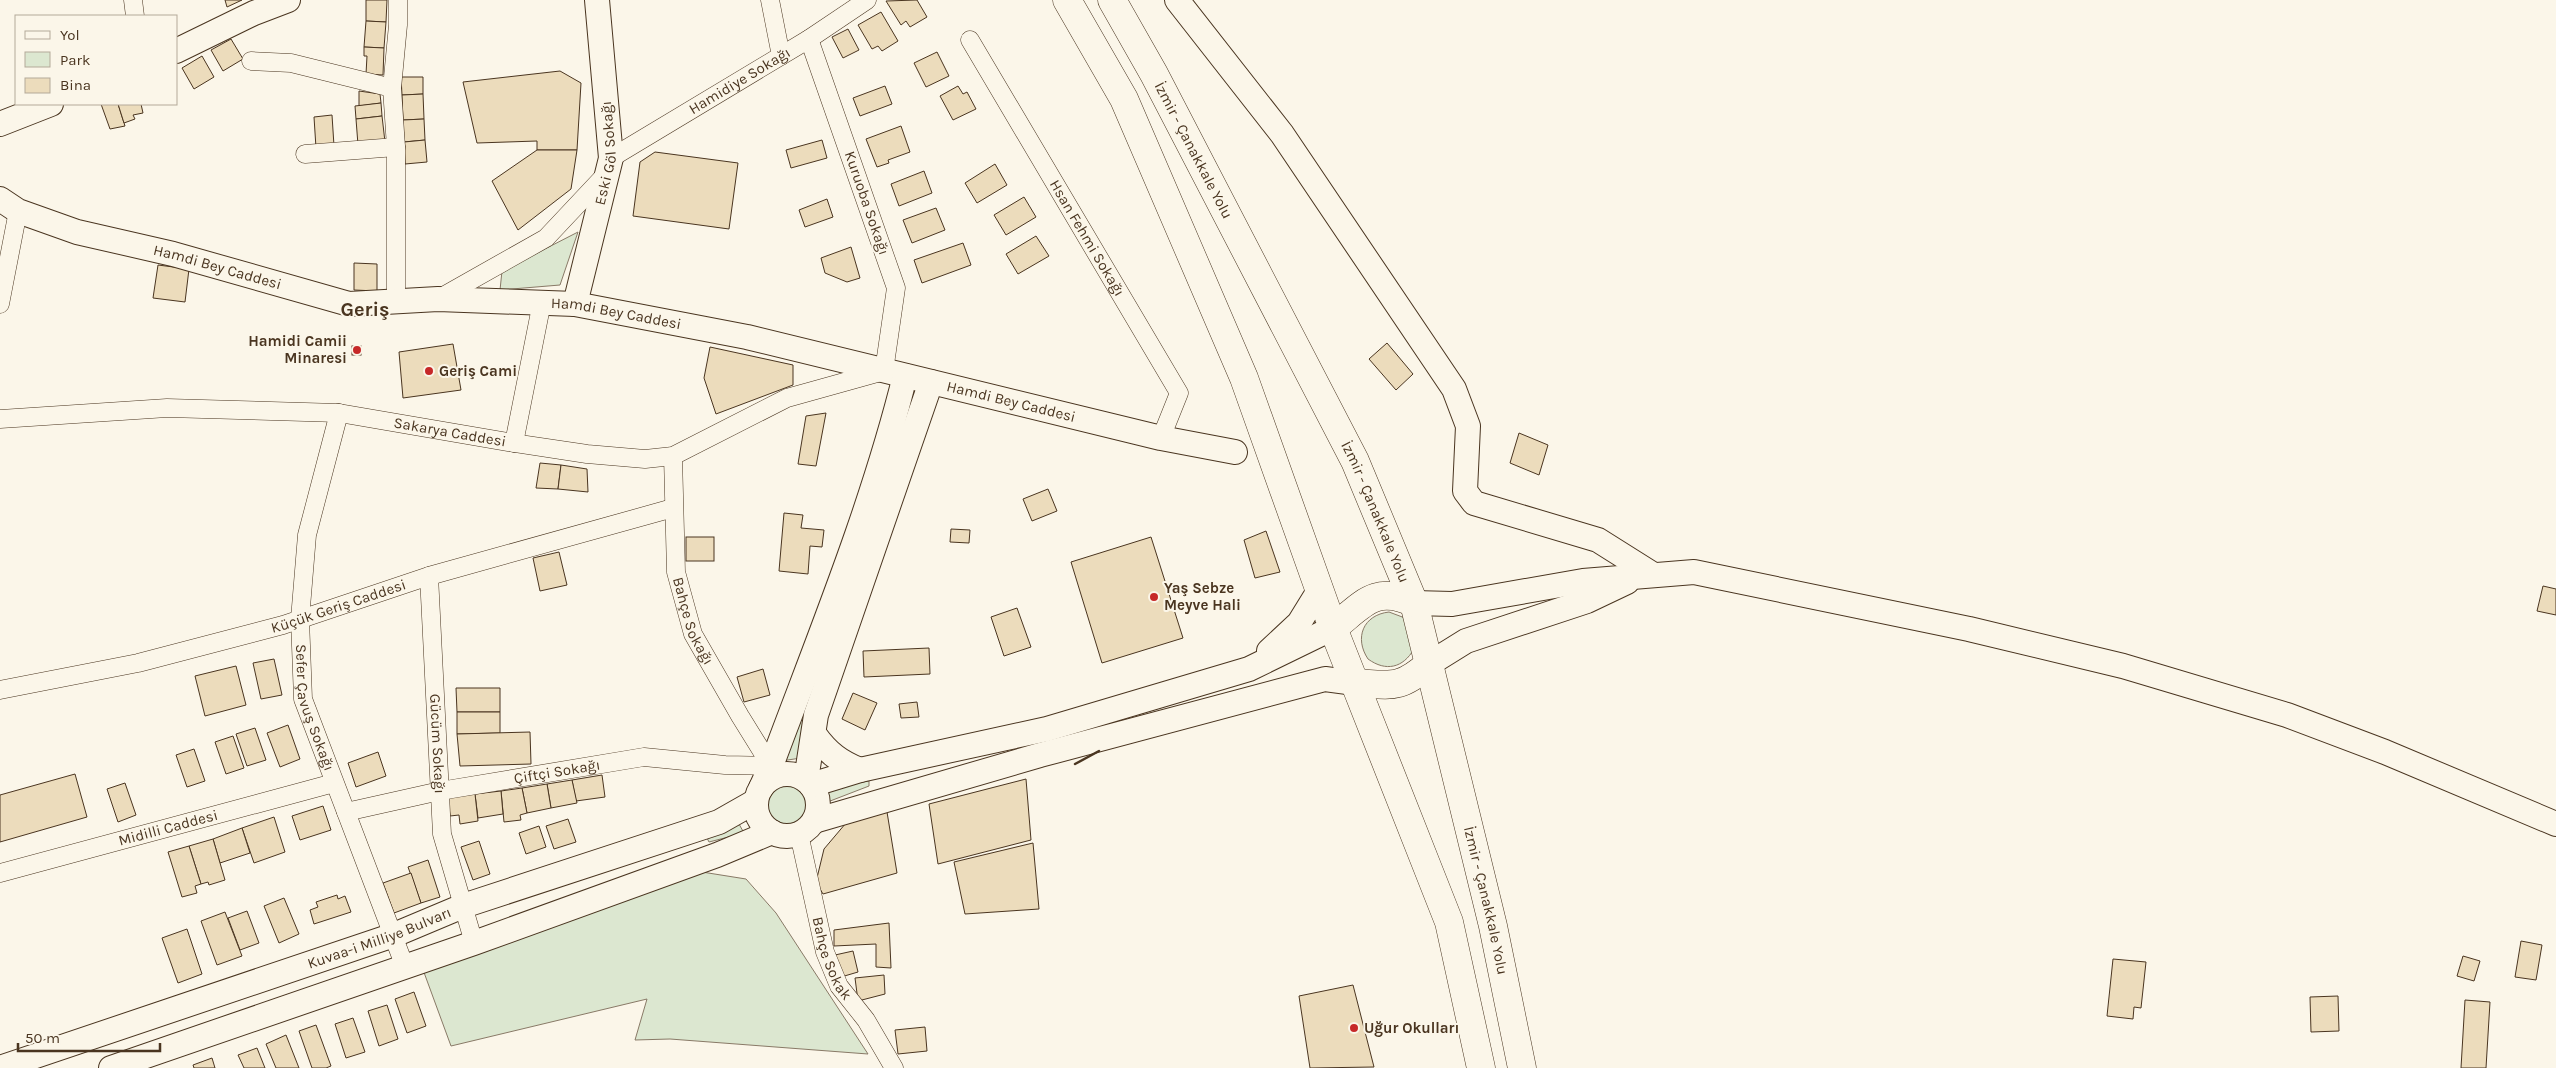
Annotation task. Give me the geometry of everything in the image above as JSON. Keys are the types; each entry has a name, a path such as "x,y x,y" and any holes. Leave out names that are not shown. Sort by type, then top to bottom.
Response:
{"highway":[{"path":"1067,0 1124,99 1244,378 1320,589 1332,628 1449,922 1481,1068"},
{"name":"İzmir - Çanakkale Yolu","path":"1112,0 1154,74 1355,461 1414,603 1493,926 1522,1068"},
{"path":"1332,628 1360,604 1373,597 1387,595 1401,597 1414,603"},
{"path":"1355,683 1388,686 1402,684 1429,664"}],"main road":[{"path":"178,50 254,13 288,0"},
{"name":"Eski Göl Sokağı","path":"575,304 609,165 597,0"},
{"path":"1177,0 1282,134 1454,389 1468,426 1465,491 1474,503 1590,537 1647,575"},
{"path":"0,124 48,105"},
{"name":"Hamdi Bey Caddesi","path":"9,205 77,232 174,254 349,304 438,299 575,304 747,337 1161,438 1235,452"},
{"path":"895,373 895,416 857,534 771,766 758,795 760,819 772,832 790,836 806,827 1040,755 1325,679 1355,683"},
{"path":"809,783 816,715 931,382"},
{"path":"1583,581 1597,572 1603,562 1603,552 1590,537"},
{"path":"1414,603 1452,604 1583,581 1694,572 1969,629 2123,666 2287,715 2386,752 2556,824"},
{"path":"1429,664 1466,641 1587,600 1647,575"},
{"path":"1249,668 1299,623 1320,589"},
{"path":"809,783 860,770 1047,730 1249,668 1332,628"},
{"path":"815,735 825,750 839,761 860,770"},
{"path":"758,795 777,776 797,775 809,783 818,802 806,827"},
{"name":"Kuvaa-i Milliye Bulvarı","path":"0,1068 394,935 463,906 718,822 758,795"},
{"path":"111,1068 474,943 717,855 772,832"}],"street":[{"path":"132,0 135,15"},
{"path":"396,302 396,147 392,88 398,25 398,0"},
{"path":"770,0 781,56"},
{"name":"Hamidiye Sokağı","path":"438,299 546,238 609,165 809,39 867,0"},
{"name":"Kuruoba Sokağı","path":"809,39 896,288 895,373"},
{"name":"Hsan Fehmi Sokağı","path":"970,40 1179,393 1161,438"},
{"path":"251,61 291,62 392,88"},
{"path":"304,154 396,147"},
{"path":"0,304 9,205"},
{"path":"514,444 542,302"},
{"name":"Sakarya Caddesi","path":"0,419 167,408 339,413 514,444 626,458 673,456 787,398 895,373"},
{"name":"Sefer Çavuş Sokağı","path":"339,413 307,535 300,619 303,699 405,966"},
{"name":"Bahçe Sokağı","path":"673,456 676,572 693,634 771,766"},
{"name":"Küçük Geriş Caddesi","path":"0,690 138,662 300,619 429,576 673,508"},
{"name":"Gücüm Sokağı","path":"429,576 442,834 474,943"},
{"name":"Çiftçi Sokağı","path":"346,812 440,791 644,757 725,765 771,766"},
{"name":"Midilli Caddesi","path":"0,873 334,783"},
{"name":"Bahçe Sokak","path":"806,827 825,952 839,986 866,1020 894,1068"}],"green space":[{"path":"578,232 560,285 500,290 502,271"},
{"path":"1389,612 1405,618 1414,649 1405,660 1388,667 1381,666 1368,659 1364,651 1362,636 1367,623 1380,614"},
{"path":"811,695 801,758 781,761"},
{"path":"869,781 869,786 825,803 822,787"},
{"path":"790,785 798,788 804,794 807,806 804,818 798,824 782,827 774,824 768,818 765,802 768,794 774,788"},
{"path":"739,824 744,833 709,842 707,838"},
{"path":"702,872 746,879 776,913 868,1054 670,1039 635,1040 647,999 451,1046 422,967"}],"building":[{"path":"225,0 242,0 227,7"},
{"path":"366,0 387,0 386,22 366,21"},
{"path":"917,0 927,17 910,27 906,21 901,25 886,1"},
{"path":"881,12 898,41 882,51 878,46 872,49 858,25"},
{"path":"366,21 386,22 384,48 364,47"},
{"path":"848,29 859,50 843,58 832,37"},
{"path":"231,39 243,59 223,71 211,50"},
{"path":"364,47 384,48 383,75 366,74 367,56 364,56"},
{"path":"937,52 949,76 926,87 914,63"},
{"path":"202,56 214,77 194,89 182,68"},
{"path":"560,71 581,83 577,150 537,150 537,141 477,143 463,82"},
{"path":"401,77 423,77 423,94 402,95"},
{"path":"885,86 892,104 860,116 853,98"},
{"path":"958,86 963,94 967,92 976,109 953,120 940,96"},
{"path":"359,91 380,94 381,103 359,106"},
{"path":"423,94 424,119 403,120 402,95"},
{"path":"381,103 382,116 356,119 355,106"},
{"path":"101,105 118,105 125,126 110,129"},
{"path":"118,105 141,105 143,113 133,115 135,119 124,123"},
{"path":"332,115 334,146 316,148 314,117"},
{"path":"382,116 385,142 358,145 356,119"},
{"path":"424,119 425,140 404,142 403,120"},
{"path":"901,126 910,152 888,160 889,163 877,167 866,139"},
{"path":"425,140 427,162 405,164 404,142"},
{"path":"822,140 827,158 791,168 786,150"},
{"path":"537,150 577,150 571,189 518,230 492,181"},
{"path":"655,152 738,163 729,229 633,216 640,162"},
{"path":"995,164 1007,185 977,203 965,183"},
{"path":"924,171 932,193 899,206 891,184"},
{"path":"1024,197 1036,217 1006,235 994,215"},
{"path":"827,199 833,217 805,227 799,210"},
{"path":"936,208 945,230 912,243 903,220"},
{"path":"1036,236 1049,256 1018,274 1006,254"},
{"path":"963,243 971,265 922,283 914,260"},
{"path":"851,247 860,278 847,282 825,273 821,258"},
{"path":"354,263 377,264 377,291 354,290"},
{"path":"158,265 189,269 185,302 153,298"},
{"path":"1387,343 1413,374 1396,390 1369,359"},
{"name":"Geriş Cami","path":"453,344 461,390 403,398 399,352"},
{"name":"Hamidi Camii Minaresi","path":"352,346 361,346 361,355 352,355"},
{"path":"710,347 793,365 793,385 716,414 704,378"},
{"path":"826,413 816,466 798,464 806,416"},
{"path":"1519,433 1548,445 1539,475 1510,463"},
{"path":"540,463 561,465 558,489 536,488"},
{"path":"561,465 587,469 588,492 558,489"},
{"path":"1048,489 1057,511 1032,521 1023,499"},
{"path":"784,513 803,515 801,528 824,530 822,547 810,546 808,574 779,571"},
{"path":"951,529 970,530 969,543 950,542"},
{"path":"1266,531 1280,572 1255,578 1244,540"},
{"path":"686,537 714,537 714,561 686,561"},
{"path":"1151,537 1183,638 1102,663 1071,562"},
{"path":"559,552 567,585 540,591 533,558"},
{"path":"2543,586 2556,589 2556,615 2537,611"},
{"path":"1017,608 1031,647 1004,656 991,617"},
{"path":"929,648 930,674 864,677 863,651"},
{"path":"274,659 282,695 261,699 253,663"},
{"path":"236,666 246,705 205,716 195,676"},
{"path":"763,669 770,695 744,702 737,677"},
{"path":"456,688 500,688 500,712 457,712"},
{"path":"853,693 877,703 865,730 842,719"},
{"path":"917,702 919,717 901,718 899,704"},
{"path":"457,712 500,712 500,733 457,734"},
{"path":"288,725 300,759 280,767 267,733"},
{"path":"255,728 266,760 247,766 236,734"},
{"path":"530,732 531,764 460,766 457,734"},
{"path":"233,736 244,768 226,774 215,742"},
{"path":"194,749 205,781 187,787 176,755"},
{"path":"378,752 386,776 356,787 348,763"},
{"path":"75,774 87,817 0,842 0,795"},
{"path":"602,775 605,797 576,801 572,780"},
{"path":"1026,779 1031,840 938,864 929,804"},
{"path":"572,780 577,803 551,808 547,784"},
{"path":"125,783 136,815 118,822 107,789"},
{"path":"547,784 551,808 527,813 522,788"},
{"path":"522,788 527,813 520,815 521,820 504,822 501,791"},
{"path":"501,791 503,814 478,818 475,794"},
{"path":"475,794 478,821 460,824 459,815 450,816 448,797"},
{"path":"323,806 331,830 300,840 292,816"},
{"path":"887,812 897,873 823,894 816,882 824,849 846,823"},
{"path":"274,817 285,852 254,863 242,828"},
{"path":"568,819 576,842 554,849 546,826"},
{"path":"539,826 546,847 526,854 519,833"},
{"path":"242,828 250,853 220,863 213,839"},
{"path":"213,839 225,880 209,885 208,882 201,884 189,846"},
{"path":"479,841 490,874 473,880 461,847"},
{"path":"1033,843 1039,909 965,914 954,862"},
{"path":"189,846 201,884 195,886 197,893 182,897 168,852"},
{"path":"428,860 440,897 421,903 408,867"},
{"path":"411,873 421,903 394,913 383,883"},
{"path":"337,895 338,899 345,896 351,912 314,924 310,910 318,907 316,902"},
{"path":"284,898 299,934 279,943 264,906"},
{"path":"247,911 259,943 240,950 228,918"},
{"path":"225,912 242,956 217,965 201,921"},
{"path":"889,923 891,968 876,967 876,944 834,946 834,930"},
{"path":"187,929 202,974 178,983 162,938"},
{"path":"2521,941 2542,945 2536,980 2515,977"},
{"path":"853,951 858,972 841,977 835,955"},
{"path":"2463,956 2480,961 2474,981 2457,976"},
{"path":"2113,959 2146,962 2141,1008 2134,1007 2133,1019 2107,1016"},
{"path":"884,975 885,994 858,1001 855,978"},
{"path":"1353,985 1374,1067 1310,1068 1299,996"},
{"path":"414,992 426,1026 407,1033 395,999"},
{"path":"2338,996 2339,1031 2311,1032 2310,997"},
{"path":"2465,1000 2490,1002 2486,1068 2461,1068"},
{"path":"387,1005 398,1039 379,1046 368,1011"},
{"path":"353,1018 365,1052 346,1058 335,1024"},
{"path":"316,1025 331,1066 326,1068 312,1068 299,1031"},
{"path":"925,1027 927,1051 898,1054 895,1030"},
{"path":"286,1035 299,1068 276,1068 266,1044"},
{"path":"257,1048 265,1068 244,1068 238,1055"},
{"path":"212,1058 215,1068 194,1068 193,1065"}],"wall":[{"path":"1075,764 1099,751"}],"place":[{"name":"Hamidi Camii Minaresi","path":"357,350"},
{"name":"Geriş Cami","path":"429,371"},
{"name":"Yaş Sebze Meyve Hali","path":"1154,597"},
{"name":"Uğur Okulları","path":"1354,1028"}],"district":[{"name":"Geriş","path":"365,309"}]}
